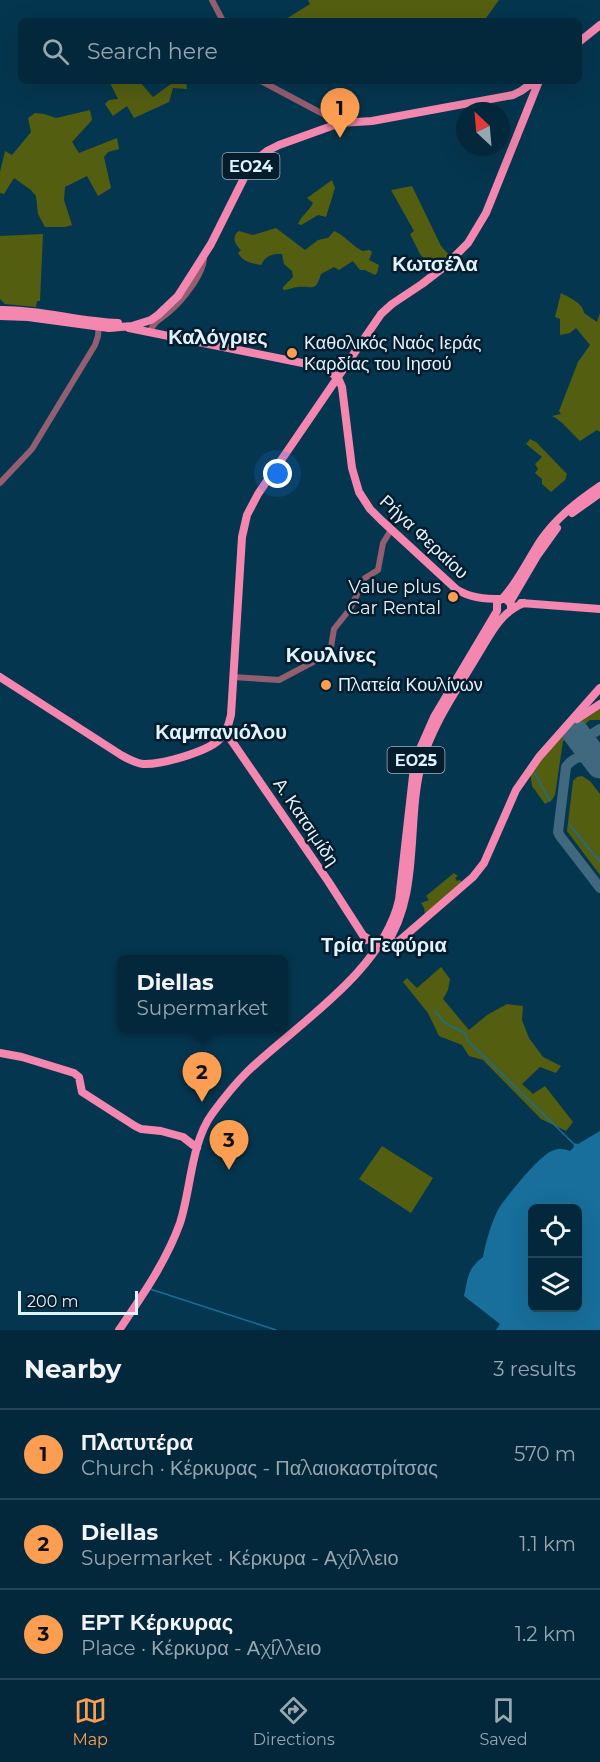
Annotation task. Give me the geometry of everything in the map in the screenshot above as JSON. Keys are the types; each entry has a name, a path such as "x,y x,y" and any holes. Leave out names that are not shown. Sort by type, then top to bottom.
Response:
{"main road":[{"path":"582,40 600,25"},
{"name":"ΕΟ24","path":"0,316 125,328 151,320 178,296 204,255 246,173 257,159 275,147 340,123 367,122 513,95 532,84"},
{"path":"0,677 121,755 138,763 158,763 186,755 214,743 224,734 230,720 242,537 253,501 384,310 444,267 468,243 486,213 536,84"},
{"path":"526,88 532,95"},
{"name":"ΕΟ24","path":"0,310 23,309 99,325 134,322 161,312"},
{"path":"125,328 328,369 342,369"},
{"path":"328,369 337,377"},
{"name":"Ρήγα Φεραίου","path":"337,377 342,387 352,468 357,488 370,508 456,589 468,595 507,604 500,614 484,599"},
{"name":"ΕΟ25","path":"347,983 396,930 402,914 422,761 436,729 551,527 568,510 600,486"},
{"name":"ΕΟ25","path":"507,604 556,528 600,493"},
{"name":"ΕΟ25","path":"119,1330 172,1244 179,1225 201,1134 208,1120 239,1081 364,970 383,942 399,900 413,777 420,748 434,717 498,602 507,604"},
{"path":"507,604 524,603 600,609"},
{"path":"383,942 397,939 417,926 465,886 480,869 516,790 539,757 560,733 584,706 599,696"},
{"path":"560,733 587,711 599,696"},
{"name":"Α. Κατσιμίδη","path":"224,734 229,737 262,783 362,933 383,942"},
{"path":"402,914 401,922 404,928 417,926"},
{"path":"362,933 370,948 371,953 368,960"},
{"path":"0,1053 22,1057 74,1073 79,1077 82,1092 135,1126 183,1137 197,1148"}],"street":[{"path":"212,0 221,18"},
{"path":"266,84 340,123"},
{"path":"325,116 327,128"},
{"path":"150,332 152,326 190,289 203,264 204,255"},
{"path":"0,483 32,449 93,350 99,325"},
{"path":"233,677 279,680 329,654 332,651 334,629 350,609 365,578 378,570 383,543 391,530"}],"green space":[{"path":"308,0 499,0 486,18 288,18 310,4"},
{"path":"110,84 142,84 153,97 171,84 186,84 187,89 173,88 169,102 134,118 127,106 113,116 105,104 109,100 118,99"},
{"path":"90,110 92,120 72,142 79,153 117,138 119,149 108,152 104,157 111,188 98,196 87,176 65,187 64,200 72,225 45,227 38,214 36,196 31,190 14,178 4,194 0,193 0,172 5,151 12,155 31,132 28,118 35,113 56,118"},
{"path":"332,180 335,188 326,217 318,215 301,225 298,224 313,203 307,198"},
{"path":"412,186 441,246 452,258 435,272 420,254 410,234 414,231 391,190"},
{"path":"276,228 305,250 318,240 328,238 334,231 362,251 370,250 372,252 369,260 379,265 377,273 375,275 360,270 353,261 339,270 334,267 321,274 315,286 283,290 283,287 293,277 292,271 284,264 282,254 270,256 261,265 251,263 240,256 238,253 241,250 235,240 235,235 239,231 253,235"},
{"path":"43,234 40,301 37,301 36,307 5,304 0,299 0,236"},
{"path":"561,293 579,304 584,313 597,322 600,313 600,432 597,430 580,441 552,416 561,414 559,411 578,362 590,345 576,328 570,333 560,335 560,319 555,317"},
{"path":"530,439 536,442 567,474 565,480 551,492 535,473 538,469 535,464 542,457 526,444"},
{"path":"600,707 600,720 590,720 563,741 555,795 545,804 532,786 530,772 570,728"},
{"path":"582,776 590,781 600,794 600,875 567,831 573,781"},
{"path":"454,873 458,876 455,878 457,881 462,882 425,914 421,903 429,900 426,896"},
{"path":"441,967 450,979 443,999 469,1030 487,1015 507,1004 523,1006 522,1020 529,1038 543,1057 561,1066 556,1073 540,1067 522,1084 533,1094 545,1086 573,1122 566,1131 541,1119 483,1060 469,1056 462,1045 439,1036 428,1013 403,982 407,978 417,988"},
{"path":"382,1146 433,1178 411,1213 359,1179"}],"water":[{"path":"600,1131 600,1330 496,1330 500,1324 464,1296 469,1274 483,1257 489,1232 499,1208 516,1186 547,1154 557,1149 570,1151 574,1147 573,1143 578,1144"}],"waterway":[{"path":"533,770 550,801"},
{"path":"570,825 600,862"},
{"path":"435,1011 445,1023 465,1033 468,1041 573,1143"},
{"path":"150,1289 276,1330"}],"taxiway":[{"path":"592,734 600,729"},
{"path":"600,765 596,761 582,757 566,767 558,832 600,888"}],"runway":[{"path":"575,732 600,765"}],"place":[{"name":"Πλατυτέρα","path":"340,138"},
{"name":"Καθολικός Ναός Ιεράς Καρδίας του Ιησού","path":"292,353"},
{"name":"Value plus Car Rental","path":"453,597"},
{"name":"Πλατεία Κουλίνων","path":"326,685"},
{"name":"Diellas","path":"202,1102"},
{"name":"ΕΡΤ Κέρκυρας","path":"229,1170"}],"district":[{"name":"Κωτσέλα","path":"435,264"},
{"name":"Καλόγριες","path":"218,337"},
{"name":"Κουλίνες","path":"331,655"},
{"name":"Καμπανιόλου","path":"221,732"},
{"name":"Τρία Γεφύρια","path":"384,945"}]}
